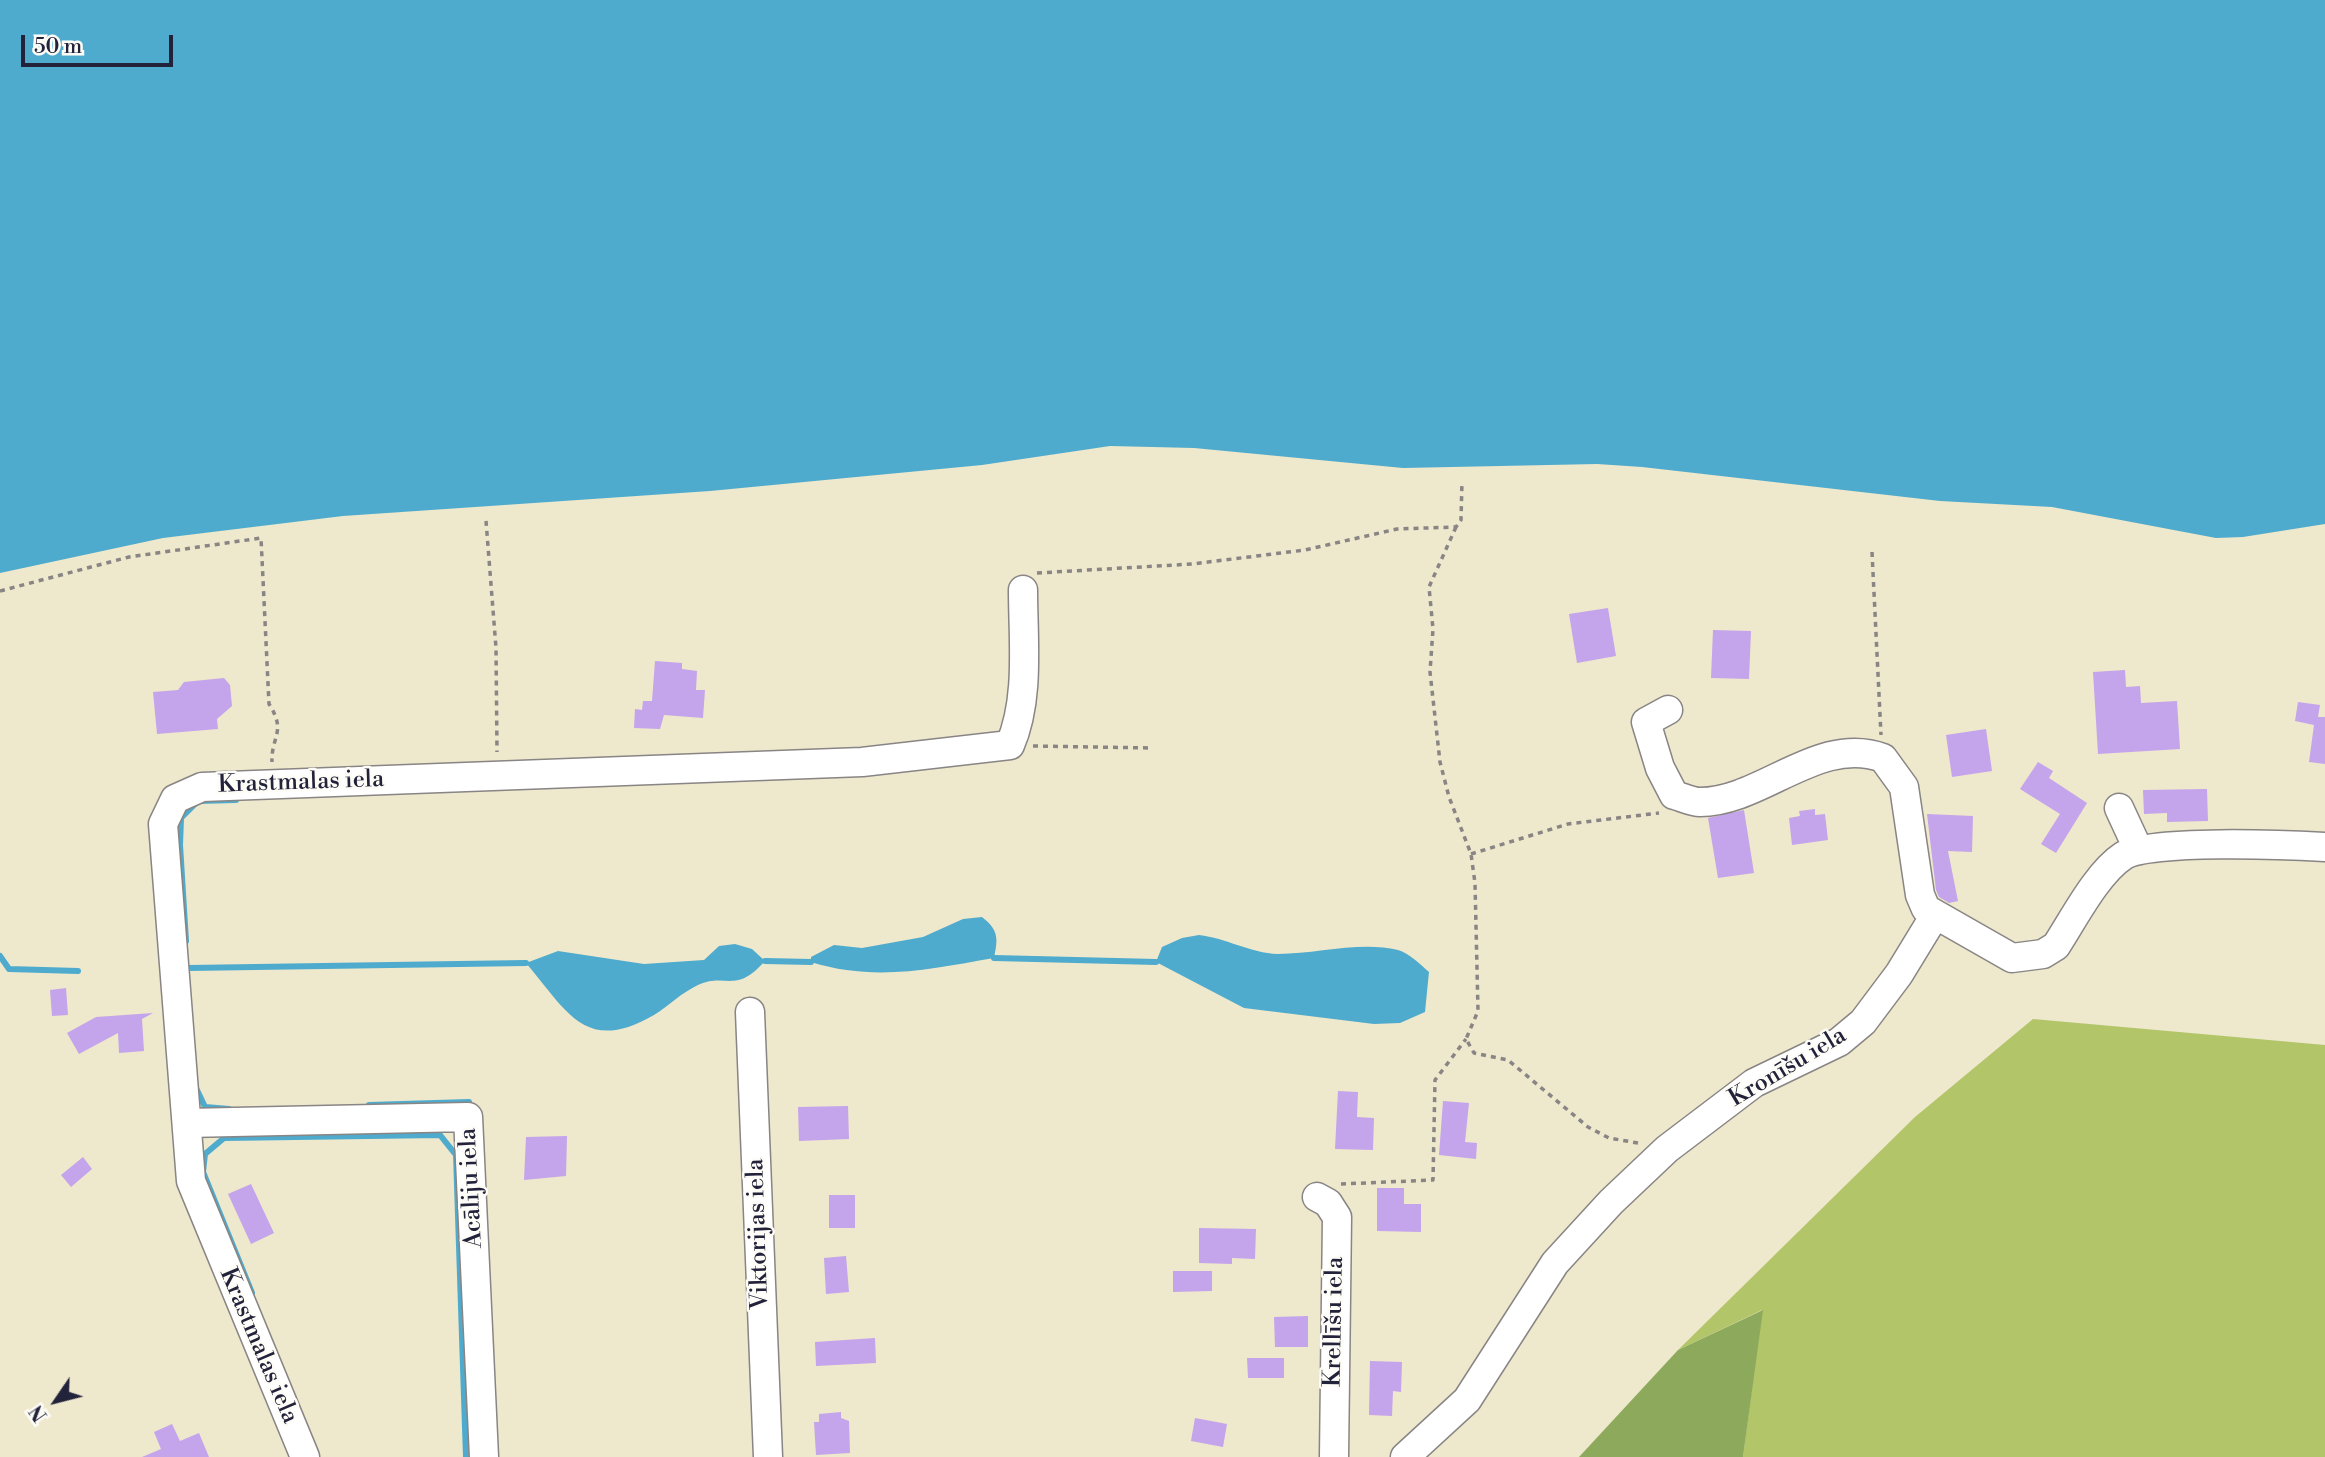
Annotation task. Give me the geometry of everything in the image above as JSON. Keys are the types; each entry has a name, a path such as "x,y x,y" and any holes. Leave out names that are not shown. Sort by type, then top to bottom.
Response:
{"street":[{"path":"1010,745 1018,727 1023,686 1023,590"},
{"path":"1668,710 1646,722 1660,768 1674,795 1699,802 1734,795 1833,757 1856,752 1883,758 1904,787 1920,895 1926,909 2012,958 2043,954 2056,946 2111,865 2138,849 2247,844 2325,847"},
{"name":"Krastmalas iela","path":"305,1457 191,1181 163,824 175,799 202,787 862,762 1010,745"},
{"path":"2119,807 2138,849"},
{"name":"Kronīšu iela","path":"1405,1457 1467,1400 1555,1263 1611,1202 1667,1149 1754,1083 1839,1042 1863,1021 1899,974 1935,915"},
{"name":"Viktorijas iela","path":"750,1012 768,1457"},
{"name":"Acāliju iela","path":"187,1123 468,1117 484,1457"},
{"name":"Krellīšu iela","path":"1328,1191 1328,1203 1337,1217 1334,1457"}],"path":[{"path":"1328,1191 1433,1180 1435,1080 1466,1039 1478,1011 1471,854 1449,797 1440,762 1430,672 1433,629 1429,587 1461,520 1462,482"},
{"path":"486,521 496,648 497,775"},
{"path":"1023,590 1026,580 1036,573 1050,570 1192,564 1305,550 1397,529 1457,527"},
{"path":"0,591 129,557 261,538 269,704 278,718 278,740 272,750 274,784"},
{"path":"1872,552 1883,758"},
{"path":"1010,745 1153,748"},
{"path":"1471,854 1568,824 1658,814 1674,795"},
{"path":"1466,1039 1474,1053 1507,1060 1588,1127 1609,1138 1667,1149"}],"green space":[{"path":"2033,1019 2325,1045 2325,1457 1743,1457 1762,1310 1678,1350 1915,1117"},
{"path":"1763,1310 1743,1457 1579,1457 1678,1350"}],"water":[{"path":"0,0 2325,0 2325,524 2243,537 2216,538 2052,507 1940,501 1642,467 1597,464 1403,468 1194,448 1110,446 982,465 710,491 343,516 163,538 0,573"},
{"path":"982,917 992,926 996,935 994,958 902,972 858,971 811,962 811,957 834,945 862,948 923,937 963,919"},
{"path":"1199,935 1278,954 1354,947 1398,950 1411,956 1429,972 1425,1012 1400,1023 1374,1024 1244,1008 1156,962 1162,947 1182,938"},
{"path":"735,944 752,949 765,961 746,977 698,985 654,1015 630,1026 611,1030 594,1029 566,1011 526,963 558,951 644,964 704,960 719,946"}],"building":[{"path":"1608,608 1616,656 1577,663 1569,614"},
{"path":"1713,630 1751,631 1749,679 1711,678"},
{"path":"655,661 682,663 682,669 697,671 696,690 705,690 703,718 664,715 660,729 634,728 635,709 642,710 643,701 652,701"},
{"path":"2125,670 2126,687 2140,686 2141,703 2177,701 2180,749 2098,754 2093,672"},
{"path":"224,678 230,685 232,706 217,719 218,729 157,734 153,692 178,690 184,682"},
{"path":"2298,702 2320,705 2318,717 2325,717 2325,764 2309,762 2314,725 2295,721"},
{"path":"1986,729 1992,771 1952,777 1946,735"},
{"path":"2038,762 2053,771 2049,778 2087,803 2056,853 2041,844 2060,814 2020,789"},
{"path":"2207,789 2208,821 2167,822 2167,813 2144,814 2143,790"},
{"path":"1815,809 1815,815 1825,814 1828,840 1792,845 1789,818 1800,816 1799,811"},
{"path":"1744,810 1754,873 1718,878 1708,818"},
{"path":"1927,814 1973,816 1972,852 1948,851 1958,901 1949,903 1939,897 1936,890"},
{"path":"66,988 68,1015 52,1016 50,990"},
{"path":"153,1013 142,1019 144,1051 119,1053 118,1033 79,1054 67,1033 96,1017"},
{"path":"1338,1091 1358,1092 1357,1117 1374,1118 1373,1150 1335,1149"},
{"path":"1443,1101 1469,1103 1465,1142 1477,1143 1476,1159 1439,1155"},
{"path":"848,1106 849,1139 799,1141 798,1107"},
{"path":"567,1136 566,1176 524,1180 526,1137"},
{"path":"83,1157 92,1169 71,1187 61,1175"},
{"path":"251,1184 274,1233 251,1244 228,1194"},
{"path":"1377,1188 1404,1188 1404,1204 1421,1204 1421,1232 1377,1231"},
{"path":"829,1195 855,1195 855,1228 829,1228"},
{"path":"1199,1228 1256,1229 1255,1259 1232,1258 1232,1264 1199,1263"},
{"path":"846,1256 849,1292 826,1294 824,1258"},
{"path":"1173,1271 1212,1271 1212,1291 1173,1292"},
{"path":"1308,1316 1308,1347 1275,1347 1274,1317"},
{"path":"875,1338 876,1363 816,1366 815,1342"},
{"path":"1247,1358 1284,1358 1284,1378 1248,1378"},
{"path":"1370,1361 1402,1362 1401,1392 1393,1391 1392,1416 1369,1415"},
{"path":"841,1412 841,1418 849,1421 850,1453 816,1455 814,1422 819,1422 819,1414"},
{"path":"1195,1418 1227,1424 1223,1447 1191,1441"},
{"path":"172,1424 180,1441 199,1433 209,1457 142,1457 161,1449 154,1432"}],"waterway":[{"path":"186,941 181,818 198,801 236,800"},
{"path":"0,956 9,969 78,971"},
{"path":"994,958 1156,962"},
{"path":"765,961 811,962"},
{"path":"188,968 526,963"},
{"path":"196,1088 205,1107 229,1109"},
{"path":"369,1105 469,1102"},
{"path":"252,1293 203,1172 205,1154 224,1138 440,1135 456,1155 466,1457"}]}
